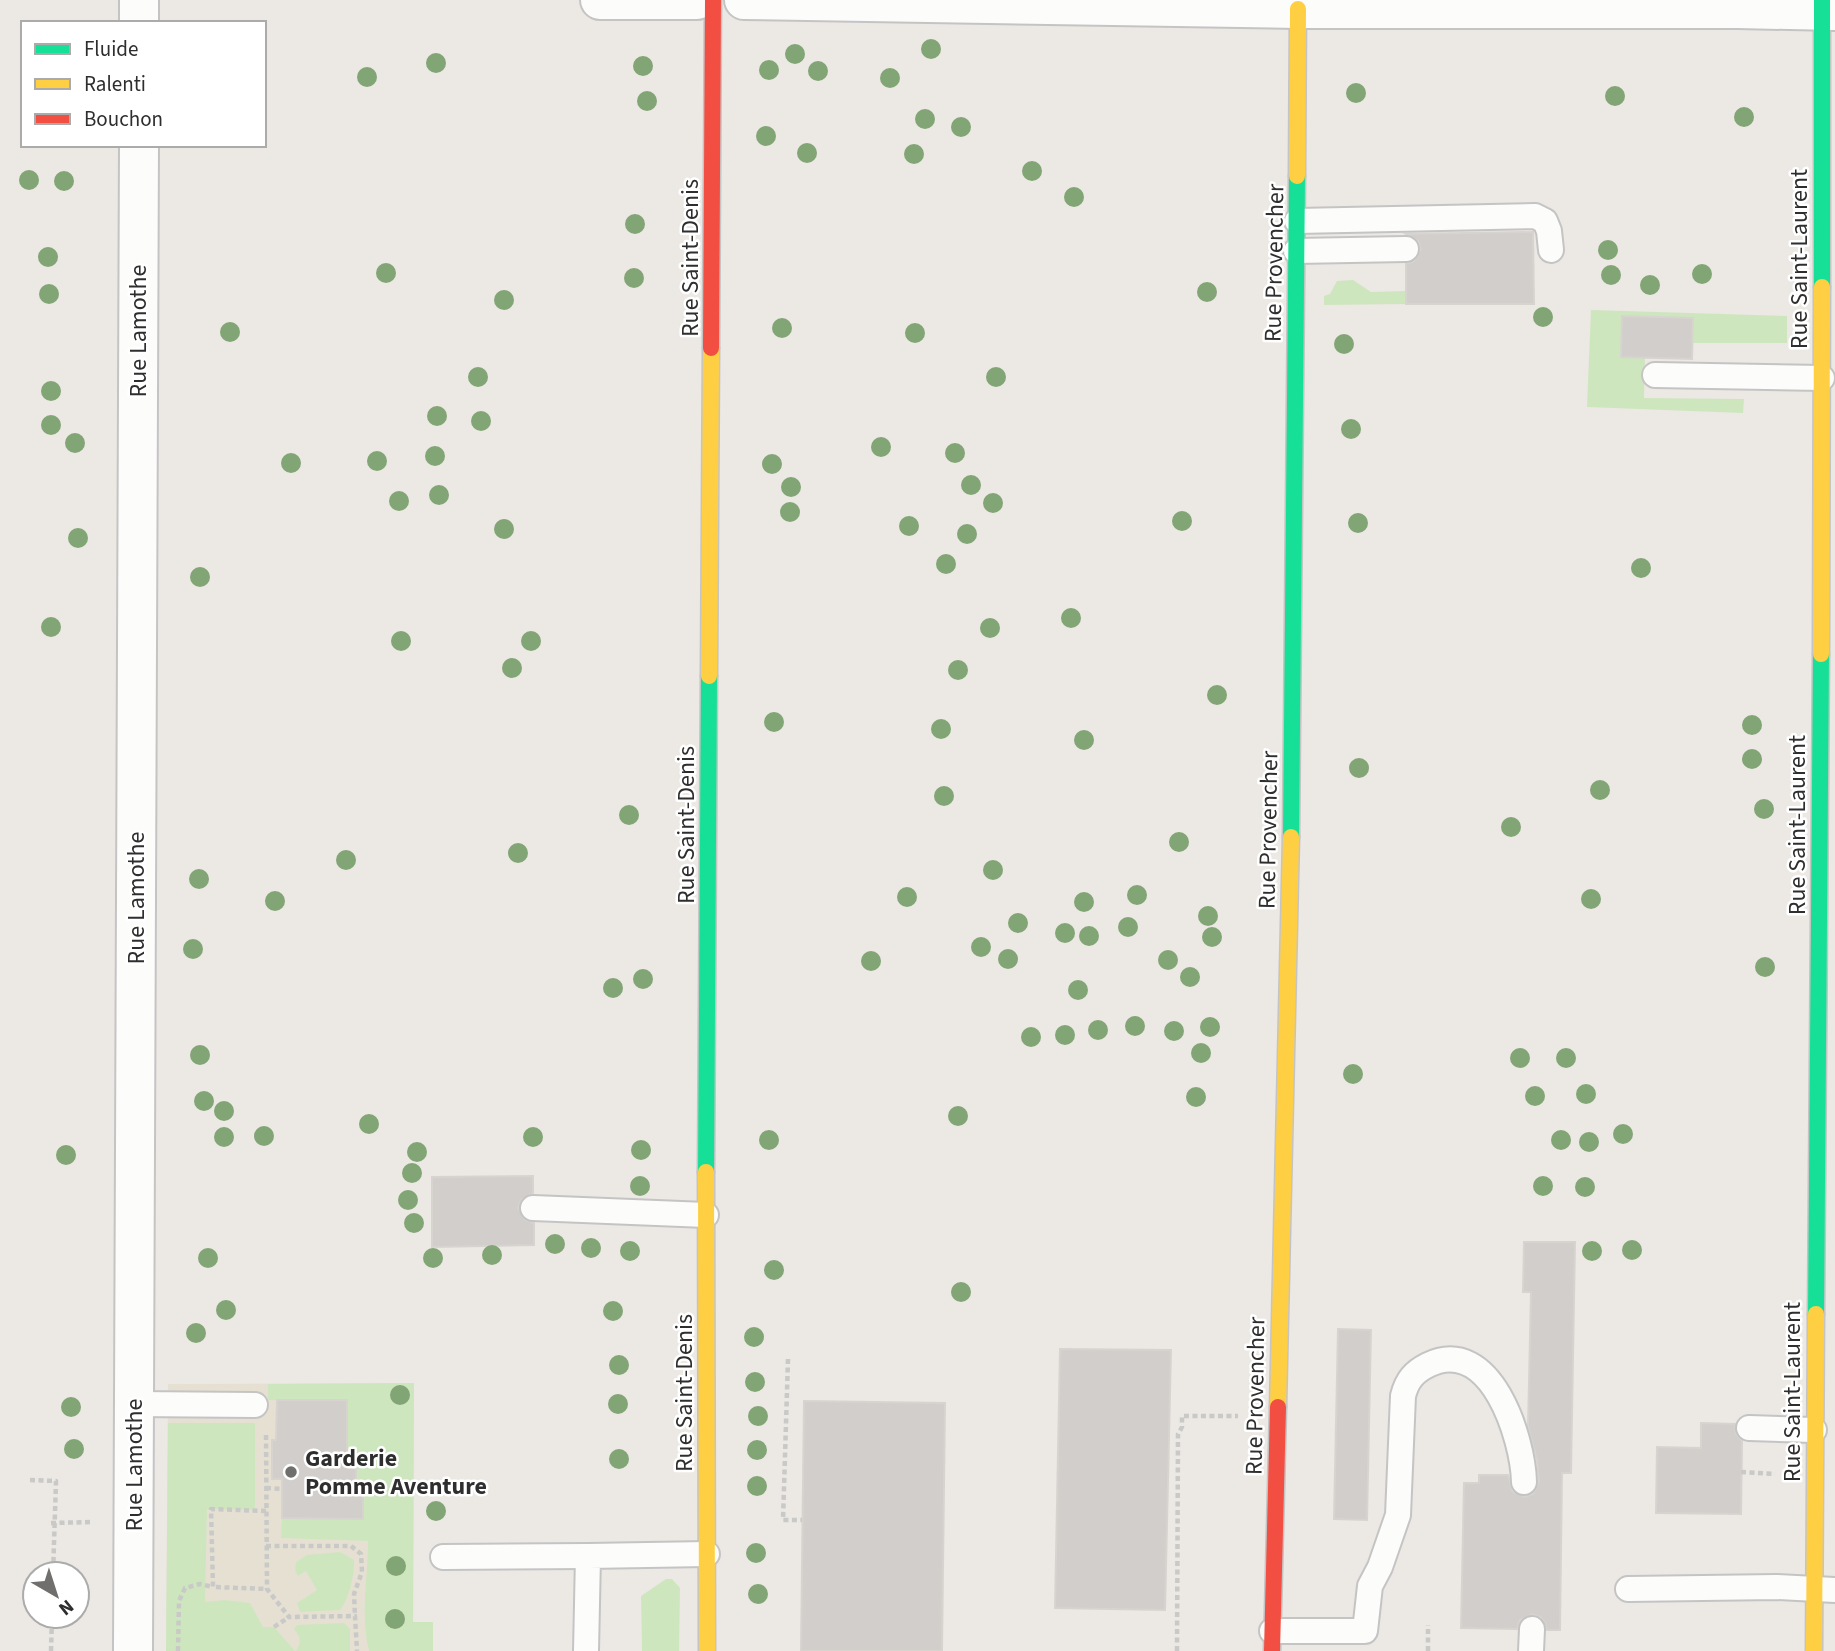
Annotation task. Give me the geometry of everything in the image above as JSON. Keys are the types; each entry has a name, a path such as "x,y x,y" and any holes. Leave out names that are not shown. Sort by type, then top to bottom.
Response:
{"street":[{"path":"139,0 139,21"},
{"path":"600,0 697,0"},
{"name":"Rue Saint-Denis","path":"707,1651 706,1215 713,0"},
{"path":"744,0 1298,9 1826,7"},
{"name":"Rue Saint-Laurent","path":"1814,1651 1825,1590 1825,1460 1814,1430 1825,1376 1828,495 1822,378 1826,7"},
{"name":"Rue Provencher","path":"1272,1641 1291,840 1298,9"},
{"name":"Rue Lamothe","path":"133,1651 139,147"}],"lane":[{"path":"1297,221 1355,221 1435,216 1535,216 1545,221 1551,250"},
{"path":"1354,250 1355,221"},
{"path":"1296,251 1406,250"},
{"path":"1655,375 1822,378"},
{"path":"533,1208 706,1215"},
{"path":"1272,1641 1365,1641 1370,1586 1380,1567 1398,1515 1403,1396 1406,1384 1416,1371 1434,1362 1461,1361 1478,1370 1510,1412 1524,1464 1524,1482"},
{"path":"134,1404 260,1415"},
{"path":"1749,1428 1814,1430"},
{"path":"443,1557 707,1554"},
{"path":"586,1651 587,1556"},
{"path":"1628,1589 1825,1590"}],"path":[{"path":"788,1359 783,1520 802,1520"},
{"path":"260,1415 266,1488 267,1589 289,1617"},
{"path":"1177,1651 1178,1434 1182,1416 1277,1415"},
{"path":"1741,1472 1773,1475"},
{"path":"30,1480 56,1481 54,1560"},
{"path":"266,1488 282,1489"},
{"path":"213,1587 211,1509 266,1511"},
{"path":"266,1546 351,1546 361,1554 362,1572 354,1594 357,1651"},
{"path":"178,1651 179,1601 185,1588 200,1584 267,1589"},
{"path":"274,1627 289,1617 355,1616"},
{"path":"1428,1625 1428,1651"},
{"path":"51,1651 52,1630"}],"shaded area":[{"name":"Garderie Pomme Aventure","path":"414,1383 413,1651 166,1651 168,1384"}],"green space":[{"path":"1353,280 1371,292 1406,291 1406,304 1324,305 1324,296 1330,294 1337,281"},
{"path":"1591,310 1787,316 1787,343 1692,343 1693,318 1622,317 1621,357 1645,358 1644,398 1744,399 1743,413 1587,407"},
{"path":"414,1383 413,1622 433,1622 433,1651 369,1651 365,1610 368,1541 281,1538 282,1518 363,1519 363,1483 356,1483 347,1451 346,1400 268,1400 268,1384"},
{"path":"168,1423 255,1423 255,1510 207,1509 205,1602 225,1600 250,1603 263,1627 274,1627 295,1651 166,1651"},
{"path":"340,1552 354,1560 351,1586 340,1610 300,1612 297,1603 317,1590 306,1571 298,1576 295,1570 296,1562 307,1555"},
{"path":"666,1579 672,1579 680,1588 679,1651 642,1651 641,1596"},
{"path":"344,1623 350,1629 350,1651 296,1651 300,1642 294,1629 297,1625"}],"building":[{"path":"1533,232 1534,304 1406,304 1406,264 1414,261 1421,249 1418,241 1406,234"},
{"path":"1622,316 1693,318 1692,359 1621,357"},
{"path":"533,1176 533,1193 521,1200 518,1208 525,1220 534,1223 534,1245 432,1247 432,1177"},
{"path":"1524,1242 1575,1242 1571,1473 1562,1473 1560,1630 1547,1630 1541,1617 1532,1614 1520,1620 1517,1629 1461,1628 1464,1483 1479,1483 1479,1475 1508,1475 1512,1491 1525,1497 1533,1494 1539,1481 1537,1460 1528,1427 1531,1292 1523,1292"},
{"path":"1338,1329 1371,1330 1367,1520 1334,1519"},
{"path":"1060,1349 1171,1350 1165,1610 1055,1608"},
{"path":"277,1400 347,1400 347,1451 356,1451 356,1483 363,1483 363,1519 282,1518 282,1479 272,1479 272,1440 276,1440"},
{"path":"804,1401 945,1403 942,1651 801,1651"},
{"path":"1701,1423 1735,1424 1736,1434 1742,1441 1741,1514 1656,1513 1657,1447 1701,1448"}],"traffic: fast":[{"path":"1822,0 1822,287"},
{"path":"1291,837 1297,176"},
{"path":"1816,1314 1821,654"},
{"path":"706,1172 709,676"}],"traffic: slow":[{"path":"1297,176 1298,9"},
{"path":"1821,654 1822,287"},
{"path":"709,676 711,348"},
{"path":"1278,1407 1291,837"},
{"path":"706,1172 707,1651"},
{"path":"1814,1651 1816,1314"}],"traffic: jam":[{"path":"711,348 713,0"},
{"path":"1272,1651 1278,1407"}],"place":[{"name":"Garderie Pomme Aventure","path":"291,1472"}]}
